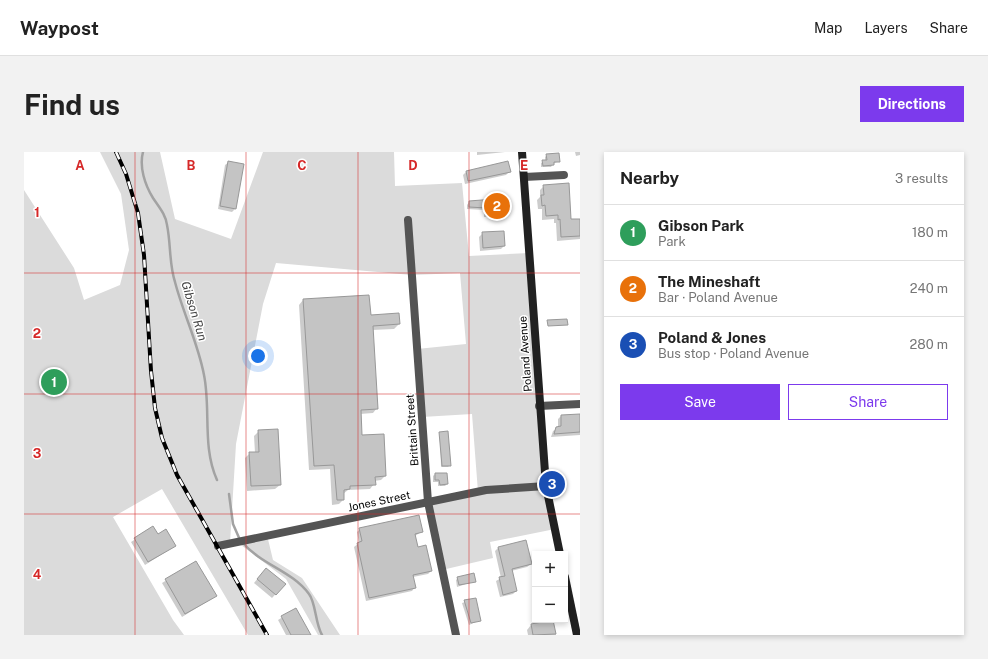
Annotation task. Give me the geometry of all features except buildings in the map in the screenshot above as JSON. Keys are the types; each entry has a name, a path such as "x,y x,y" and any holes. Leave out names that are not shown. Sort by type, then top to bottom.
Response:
{"main road":[{"name":"Poland Avenue","path":"522,152 539,406 546,486 559,551"},
{"path":"567,587 577,635"}],"street":[{"path":"524,177 564,174"},
{"name":"Brittain Street","path":"408,220 428,502 456,635"},
{"path":"539,406 580,404"},
{"name":"Jones Street","path":"218,546 486,490 546,486"}],"shaded area":[{"path":"100,152 160,152 175,219 231,239 263,152 394,152 395,186 462,183 469,256 529,253 539,406 555,529 490,542 493,558 442,570 428,502 478,492 472,414 422,417 417,349 466,344 460,273 412,275 276,263 263,304 236,444 230,543 217,547 266,635 248,635 162,489 113,517 173,620 184,635 24,635 24,190 74,268 84,300 120,285 129,250 121,194"},
{"path":"267,535 273,560 302,578 340,635 318,635 286,579 237,542"}],"waterway":[{"name":"Gibson Run","path":"143,152 142,170 145,182 150,193 162,211 166,221 173,275 204,375 207,401 208,441 212,467 217,480"},
{"name":"Gibson Run","path":"229,494 233,524 240,540"},
{"name":"Gibson Run","path":"243,543 259,557 294,579 309,594 322,635"}],"railway":[{"path":"116,152 126,174 138,213 144,255 151,371 155,408 162,438 177,475 267,635"}],"place":[{"name":"The Mineshaft","path":"497,206"},
{"name":"Gibson Park","path":"54,382"},
{"name":"Poland & Jones","path":"552,484"}]}
